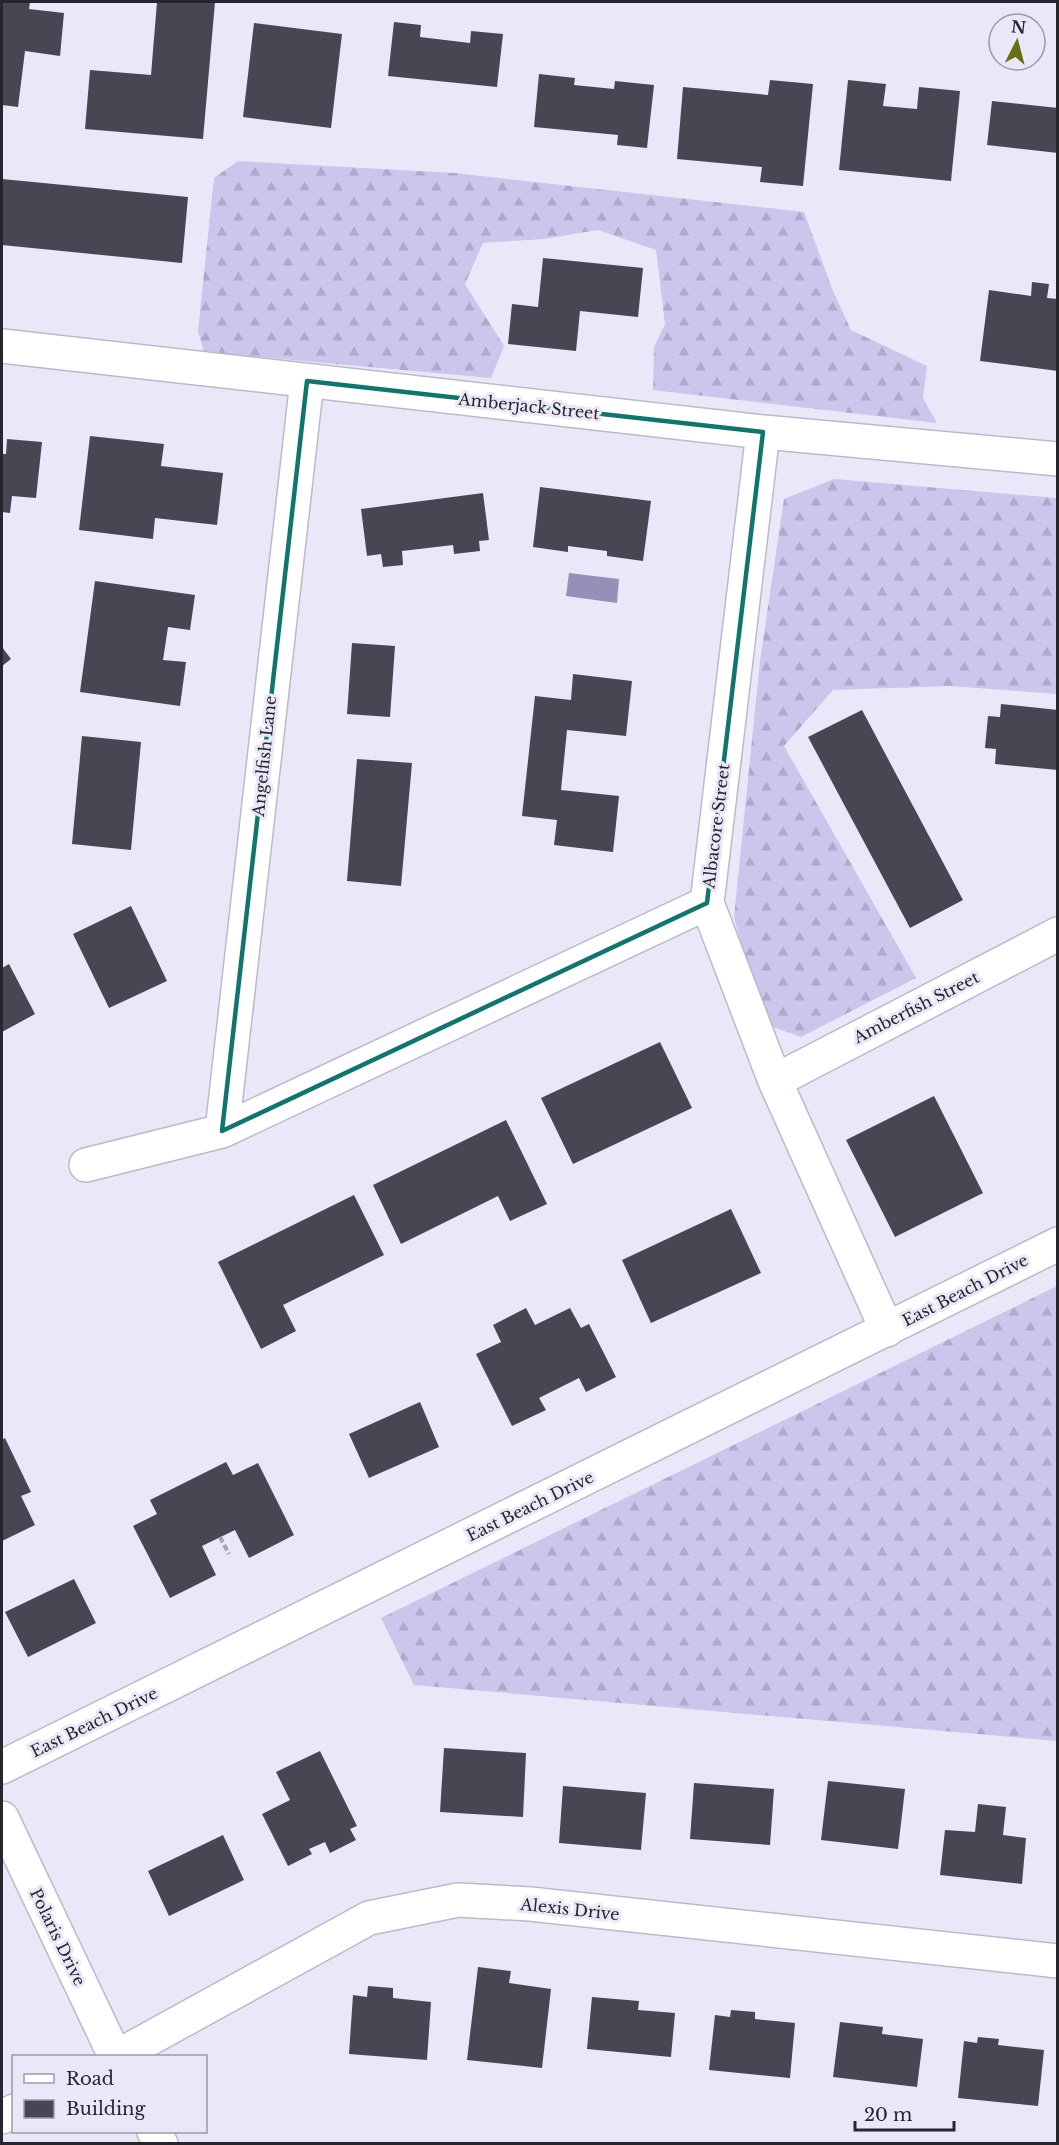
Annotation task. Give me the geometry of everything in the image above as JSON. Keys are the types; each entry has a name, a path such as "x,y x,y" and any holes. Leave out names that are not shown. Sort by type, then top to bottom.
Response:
{"street":[{"name":"Amberjack Street","path":"2,346 763,432 1058,459"},
{"name":"Angelfish Lane","path":"222,1131 307,381"},
{"name":"Albacore Street","path":"763,432 707,903 775,1081 887,1330"},
{"path":"86,1165 222,1131 707,903"},
{"name":"Amberfish Street","path":"775,1081 1058,934"},
{"name":"East Beach Drive","path":"2,1767 1058,1244"},
{"name":"Polaris Drive","path":"2,1818 116,2055"},
{"name":"Alexis Drive","path":"118,2055 369,1918 458,1900 530,1904 1058,1961"}],"path":[{"path":"220,1537 229,1554"}],"highlighted area":[{"path":"307,381 763,432 707,903 222,1131"}],"green space":[{"path":"238,161 455,173 804,212 833,291 851,330 927,366 923,398 937,423 653,390 654,347 665,324 656,250 598,230 544,239 483,243 465,284 504,346 491,378 204,352 198,331 214,178"},
{"path":"834,479 1057,498 1057,694 950,686 833,690 784,746 916,978 801,1037 762,1023 734,917 760,661 784,499"},
{"path":"1057,1286 1057,1741 414,1685 381,1618"}],"shaded area":[{"path":"569,573 619,579 617,603 566,596"}],"building":[{"path":"2,2 30,2 29,9 64,13 60,56 25,51 18,107 2,105"},
{"path":"157,2 215,2 203,139 85,129 90,70 151,75"},
{"path":"394,22 421,25 420,37 470,43 471,31 503,34 497,87 388,76"},
{"path":"254,23 342,34 331,128 243,117"},
{"path":"539,74 575,78 574,85 614,89 615,81 654,85 647,148 617,145 618,135 534,127"},
{"path":"770,80 813,84 803,186 760,182 762,167 677,159 683,87 768,95"},
{"path":"848,80 886,84 883,106 917,109 919,87 960,91 951,181 839,170"},
{"path":"992,101 1058,108 1058,153 987,145"},
{"path":"2,179 188,197 182,263 2,245"},
{"path":"543,258 643,268 638,317 580,311 576,351 508,344 512,304 538,307"},
{"path":"1032,282 1049,284 1047,298 1058,299 1058,371 980,361 989,290 1031,296"},
{"path":"90,436 164,444 161,466 223,473 217,525 155,518 153,539 79,530"},
{"path":"7,439 42,442 36,498 12,496 10,513 2,512 2,454 6,454"},
{"path":"540,487 651,501 643,561 607,556 607,551 568,546 568,552 533,547"},
{"path":"483,493 489,540 479,541 480,551 454,554 453,545 402,551 403,565 383,567 381,554 367,556 361,509"},
{"path":"95,581 195,595 190,630 168,627 163,660 186,662 180,706 80,692"},
{"path":"352,643 395,646 390,717 347,714"},
{"path":"2,647 11,659 2,666"},
{"path":"573,674 632,681 626,736 567,730 561,790 619,796 613,852 554,845 557,820 522,816 535,696 571,700"},
{"path":"1001,704 1058,710 1058,770 995,764 996,749 985,748 988,716 1000,717"},
{"path":"862,710 963,900 910,928 808,737"},
{"path":"82,736 141,742 131,850 72,844"},
{"path":"357,759 412,763 401,886 347,881"},
{"path":"131,906 167,981 109,1008 73,934"},
{"path":"9,964 35,1014 2,1032 2,968"},
{"path":"660,1042 692,1108 573,1164 541,1098"},
{"path":"934,1096 983,1193 895,1237 846,1140"},
{"path":"506,1120 547,1204 510,1221 498,1196 401,1244 373,1185"},
{"path":"354,1195 384,1255 283,1305 296,1331 261,1349 218,1262"},
{"path":"731,1209 761,1273 651,1323 622,1260"},
{"path":"526,1308 535,1325 570,1308 581,1328 589,1324 616,1377 586,1392 579,1378 539,1398 546,1410 512,1426 476,1354 501,1342 493,1325"},
{"path":"420,1402 439,1447 369,1478 349,1434"},
{"path":"5,1438 31,1492 21,1496 35,1525 2,1541 2,1440"},
{"path":"226,1462 233,1475 258,1463 294,1535 249,1558 235,1530 202,1546 216,1575 170,1598 133,1526 157,1514 150,1500"},
{"path":"74,1579 96,1623 28,1657 5,1612"},
{"path":"444,1748 526,1753 523,1817 440,1812"},
{"path":"320,1751 357,1826 350,1829 356,1840 330,1853 325,1842 309,1849 312,1854 288,1866 262,1814 290,1800 276,1772"},
{"path":"828,1781 905,1789 898,1849 821,1840"},
{"path":"694,1783 774,1789 770,1845 690,1839"},
{"path":"563,1786 646,1793 641,1850 559,1843"},
{"path":"978,1804 1006,1807 1003,1835 1026,1838 1022,1884 940,1875 945,1830 975,1832"},
{"path":"223,1835 244,1880 169,1916 148,1871"},
{"path":"478,1967 511,1971 509,1983 551,1989 542,2068 467,2060"},
{"path":"368,1986 393,1988 393,1998 431,2002 427,2060 349,2054 353,1995 367,1997"},
{"path":"592,1997 639,2001 638,2010 675,2013 671,2057 587,2049"},
{"path":"731,2010 755,2012 755,2019 795,2023 790,2078 709,2070 715,2015 730,2017"},
{"path":"840,2022 883,2027 882,2034 923,2039 917,2087 833,2077"},
{"path":"978,2037 999,2039 998,2045 1044,2050 1038,2106 958,2098 964,2041 977,2043"}]}
